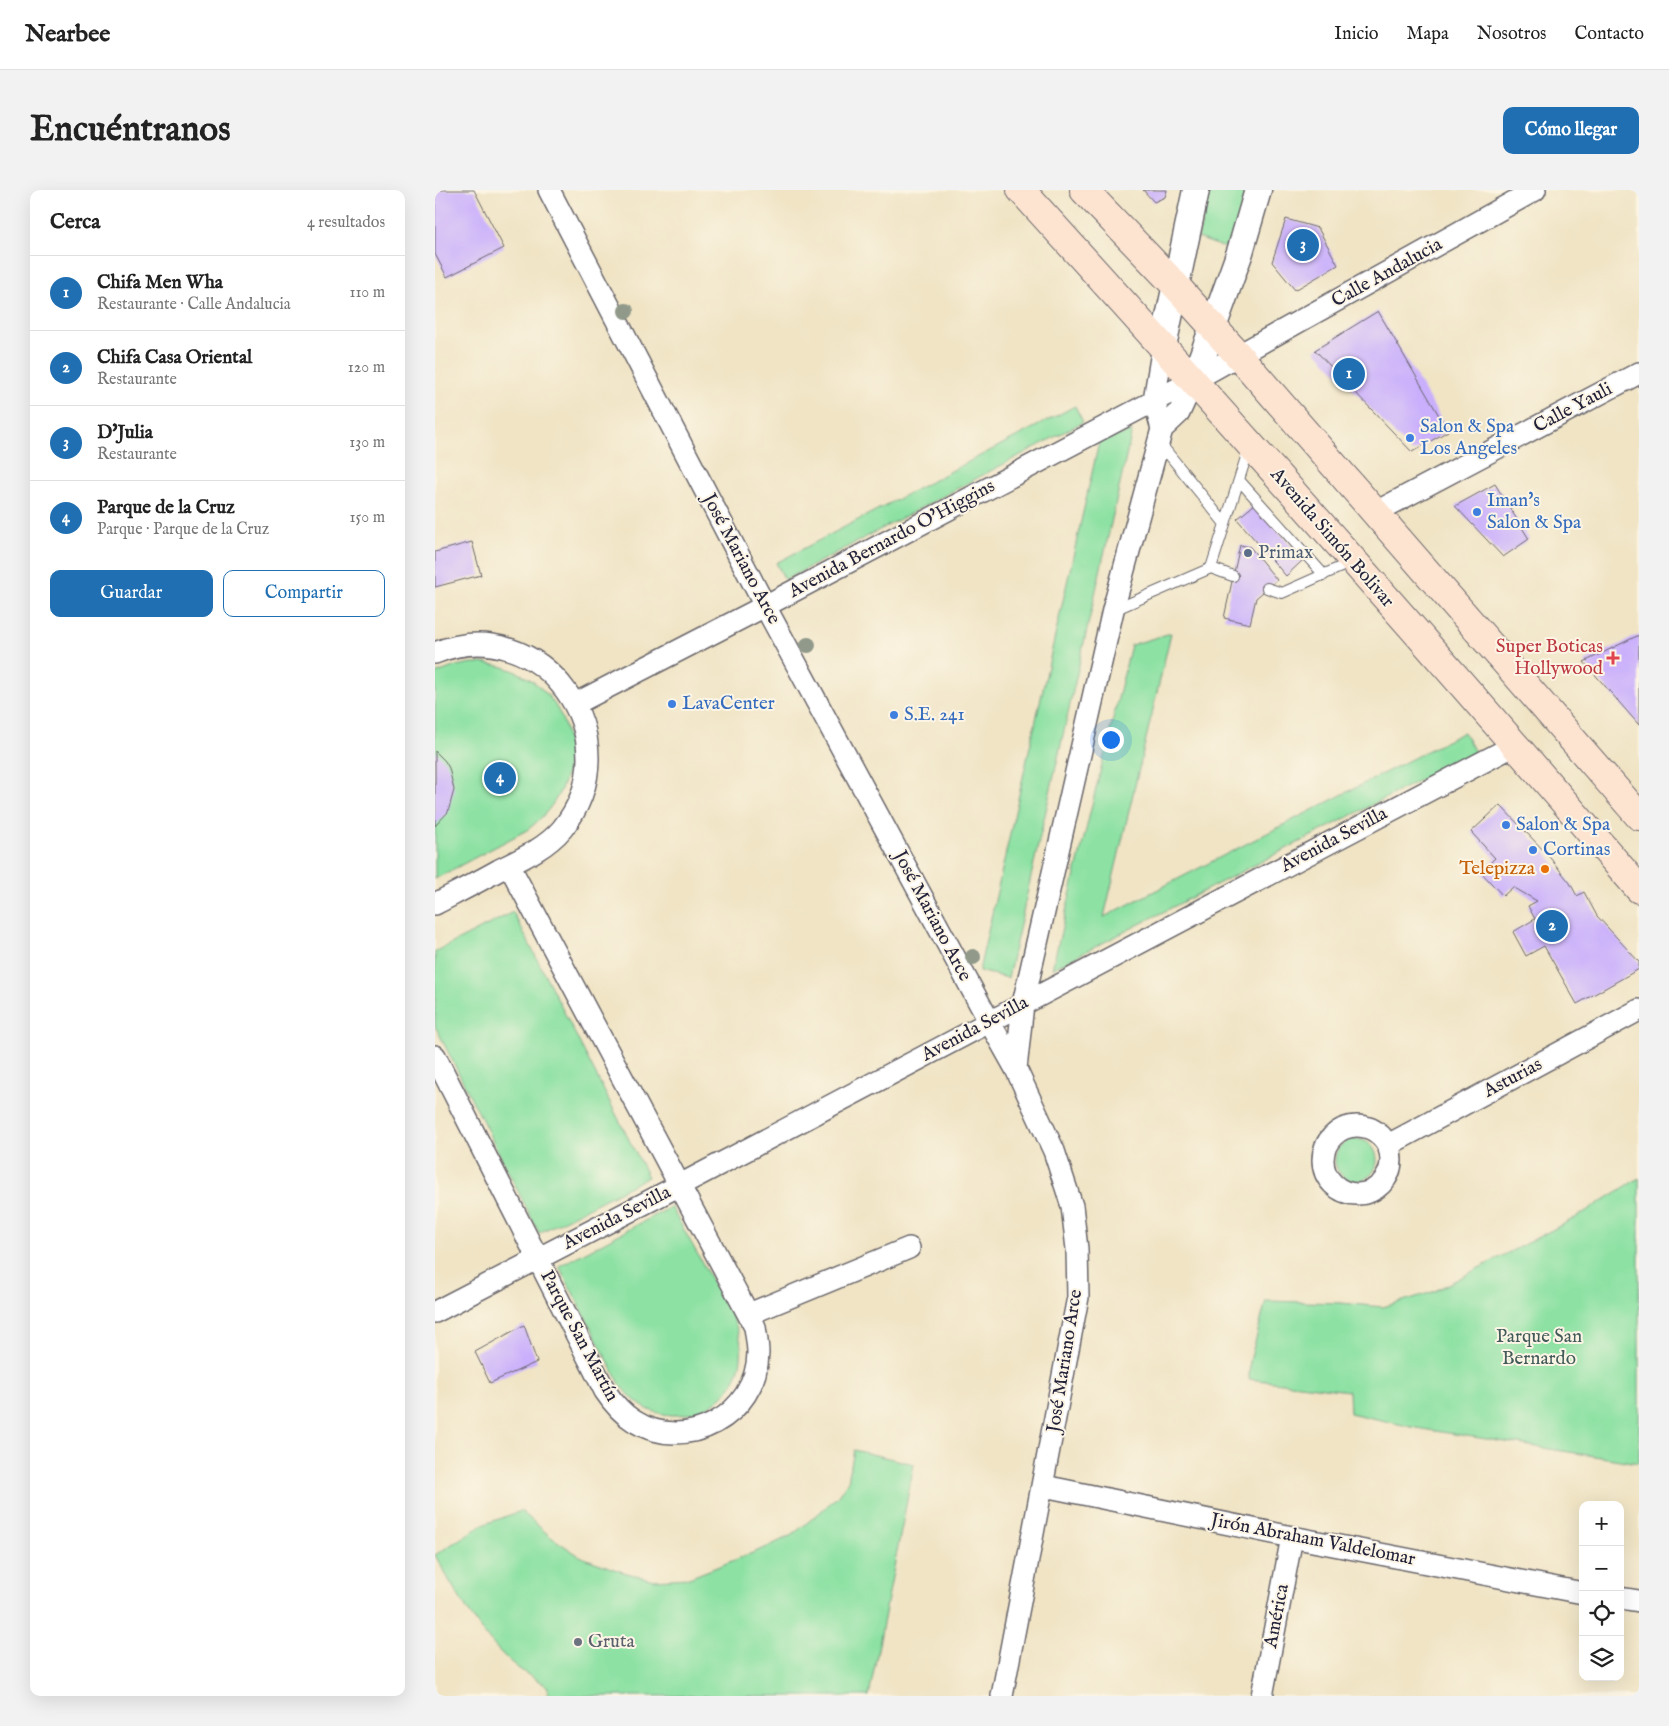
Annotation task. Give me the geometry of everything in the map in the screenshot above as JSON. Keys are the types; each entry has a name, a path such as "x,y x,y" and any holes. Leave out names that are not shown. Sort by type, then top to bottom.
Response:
{"main road":[{"name":"Avenida Simón Bolivar","path":"1021,190 1194,380 1639,889"},
{"path":"1085,190 1239,356 1639,816"}],"street":[{"name":"José Mariano Arce","path":"549,190 765,606 1016,1069 1054,1151 1072,1206 1077,1249 1078,1297 1002,1696"},
{"path":"1160,436 1154,400 1163,346 1196,190"},
{"path":"1016,1069 1023,1004 1113,610 1160,436 1179,413 1194,380 1240,252 1258,190"},
{"name":"Calle Andalucia","path":"1194,380 1535,190"},
{"name":"Calle Yauli","path":"1375,513 1639,373"},
{"name":"Avenida Bernardo O'Higgins","path":"575,704 1194,380"},
{"path":"435,653 462,646 481,645 500,647 519,653 536,662 551,673 564,687 583,721 587,740 586,776 581,797 561,830 547,843 435,904"},
{"name":"Avenida Sevilla","path":"435,1312 1515,745"},
{"name":"Parque San Martín","path":"435,1056 612,1402 633,1421 645,1427 671,1433 697,1431 721,1420 732,1412 741,1402 753,1379 758,1353 755,1327 509,865"},
{"name":"Asturias","path":"1388,1145 1639,1010"},
{"path":"749,1314 909,1248"},
{"name":"Jirón Abraham Valdelomar","path":"1043,1486 1292,1537 1579,1592"},
{"name":"América","path":"1262,1696 1292,1537"},
{"path":"1624,1599 1639,1601"}],"lane":[{"path":"1160,436 1225,524"},
{"path":"1211,568 1250,444"},
{"path":"1239,480 1324,575"},
{"path":"1267,588 1282,593 1353,562"},
{"path":"1113,610 1211,568 1233,576"}],"green space":[{"path":"1210,190 1246,190 1231,250 1198,238"},
{"path":"1075,406 1083,422 785,580 776,563"},
{"path":"1132,431 1008,978 979,971 1099,442"},
{"path":"1171,633 1104,917 1464,732 1475,752 1052,969 1131,645"},
{"path":"471,663 504,667 531,680 551,700 564,724 569,752 565,780 551,806 527,830 435,879 435,674 456,666"},
{"path":"513,912 648,1177 539,1233 435,1026 435,952"},
{"path":"1356,1139 1371,1145 1377,1160 1371,1175 1356,1181 1341,1175 1335,1160 1341,1145"},
{"name":"Parque San Bernardo","path":"1639,1178 1639,1463 1416,1428 1350,1413 1349,1391 1249,1379 1250,1361 1266,1301 1341,1303 1383,1307 1433,1292 1575,1218"},
{"path":"671,1207 731,1315 740,1337 741,1345 740,1363 735,1378 727,1392 701,1410 669,1415 647,1409 630,1396 620,1384 559,1266"},
{"path":"854,1450 914,1464 869,1696 552,1696 547,1693 548,1687 518,1668 493,1644 471,1616 435,1555 482,1525 521,1511 551,1537 581,1557 623,1572 654,1580 689,1578 765,1548 792,1535 838,1496 848,1481"}],"building":[{"path":"435,190 474,190 504,248 447,277 435,254"},
{"path":"1143,190 1167,190 1165,197 1154,202"},
{"path":"1286,219 1318,228 1338,265 1295,290 1272,262"},
{"path":"1378,311 1448,431 1412,452 1315,350"},
{"path":"1495,484 1529,539 1503,557 1455,506"},
{"path":"1255,504 1303,560 1286,576 1237,519"},
{"path":"472,542 481,575 435,587 435,552"},
{"path":"1240,545 1250,547 1277,580 1256,598 1250,624 1224,618"},
{"path":"1639,635 1639,725 1584,662"},
{"path":"435,751 449,768 454,790 448,812 435,826"},
{"path":"1500,805 1547,854 1570,883 1577,896 1584,892 1597,916 1639,962 1639,969 1577,1004 1544,946 1526,956 1513,932 1535,919 1528,906 1537,901 1513,887 1503,896 1481,872 1495,858 1471,832"},
{"path":"524,1325 537,1362 490,1383 475,1352"}],"place":[{"name":"D'Julia","path":"1303,245"},
{"name":"Chifa Men Wha","path":"1349,374"},
{"name":"Salon & Spa Los Angeles","path":"1410,438"},
{"name":"Iman's Salon & Spa","path":"1477,512"},
{"name":"Primax","path":"1248,553"},
{"name":"Super Boticas Hollywood","path":"1613,658"},
{"name":"LavaCenter","path":"672,704"},
{"name":"S.E. 241","path":"894,715"},
{"name":"Parque de la Cruz","path":"500,778"},
{"name":"Salon & Spa","path":"1506,825"},
{"name":"Cortinas","path":"1533,850"},
{"name":"Telepizza","path":"1545,869"},
{"name":"Chifa Casa Oriental","path":"1552,926"},
{"name":"Gruta","path":"578,1642"}]}
